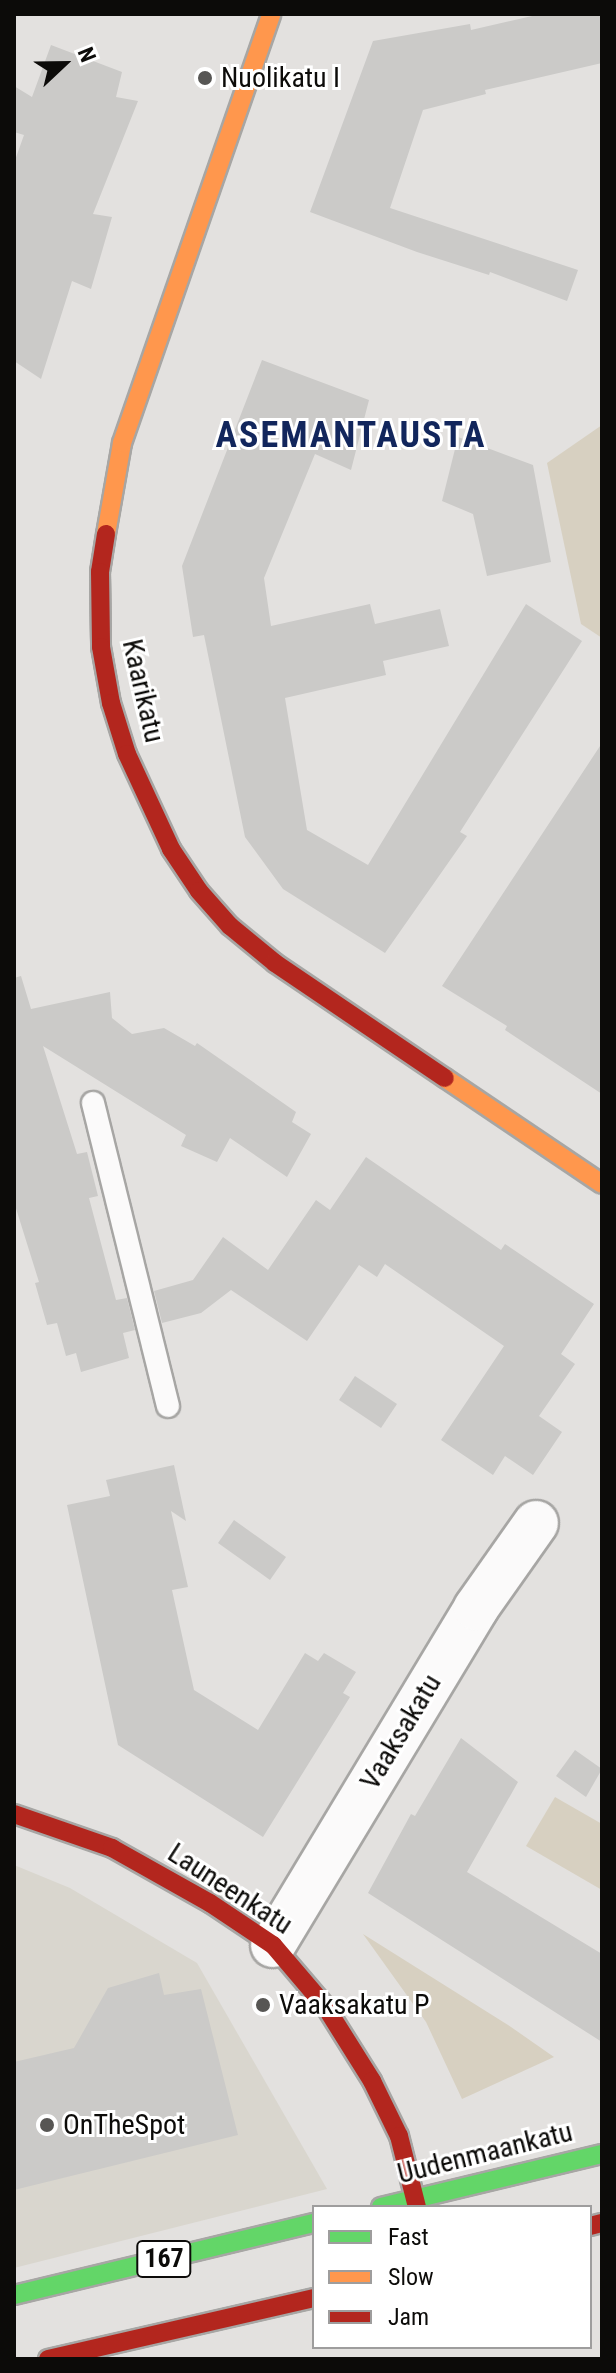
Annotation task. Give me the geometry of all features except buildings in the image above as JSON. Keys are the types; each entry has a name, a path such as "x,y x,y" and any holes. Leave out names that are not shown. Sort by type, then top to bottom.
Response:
{"street":[{"name":"Kaarikatu","path":"271,14 122,443 100,572 101,647 111,703 127,754 171,849 199,891 230,926 275,963 602,1184"},
{"name":"Vaaksakatu","path":"273,1945 476,1608 536,1523"},
{"name":"Launeenkatu","path":"14,1814 112,1848 210,1903 273,1945 325,2006 372,2081 399,2136 416,2203"},
{"name":"Uudenmaankatu","path":"416,2203 602,2154"},
{"name":"167","path":"14,2295 312,2223"},
{"path":"48,2359 312,2298"}],"lane":[{"path":"93,1103 168,1406"}],"shaded area":[{"path":"602,425 602,638 581,624 547,463"},
{"path":"555,1797 602,1824 602,1890 526,1846"},
{"path":"14,1865 70,1888 197,1963 327,2189 14,2268"},
{"path":"363,1934 554,2057 462,2099 426,2022"}],"traffic: fast":[{"path":"389,2205 602,2154"},
{"path":"14,2295 312,2223"}],"traffic: slow":[{"path":"106,534 122,443 271,14"},
{"path":"445,1078 602,1184"}],"traffic: jam":[{"path":"106,534 100,572 101,647 111,703 127,754 171,849 199,891 230,926 275,963 445,1078"},
{"path":"14,1814 112,1848 210,1903 273,1945 325,2006 372,2081 399,2136 416,2205"},
{"path":"592,2226 602,2223"},
{"path":"48,2359 312,2298"}],"place":[{"name":"Nuolikatu I","path":"205,78"},
{"name":"Vaaksakatu P","path":"263,2005"},
{"name":"OnTheSpot","path":"47,2125"}],"district":[{"name":"ASEMANTAUSTA","path":"351,436"}]}
